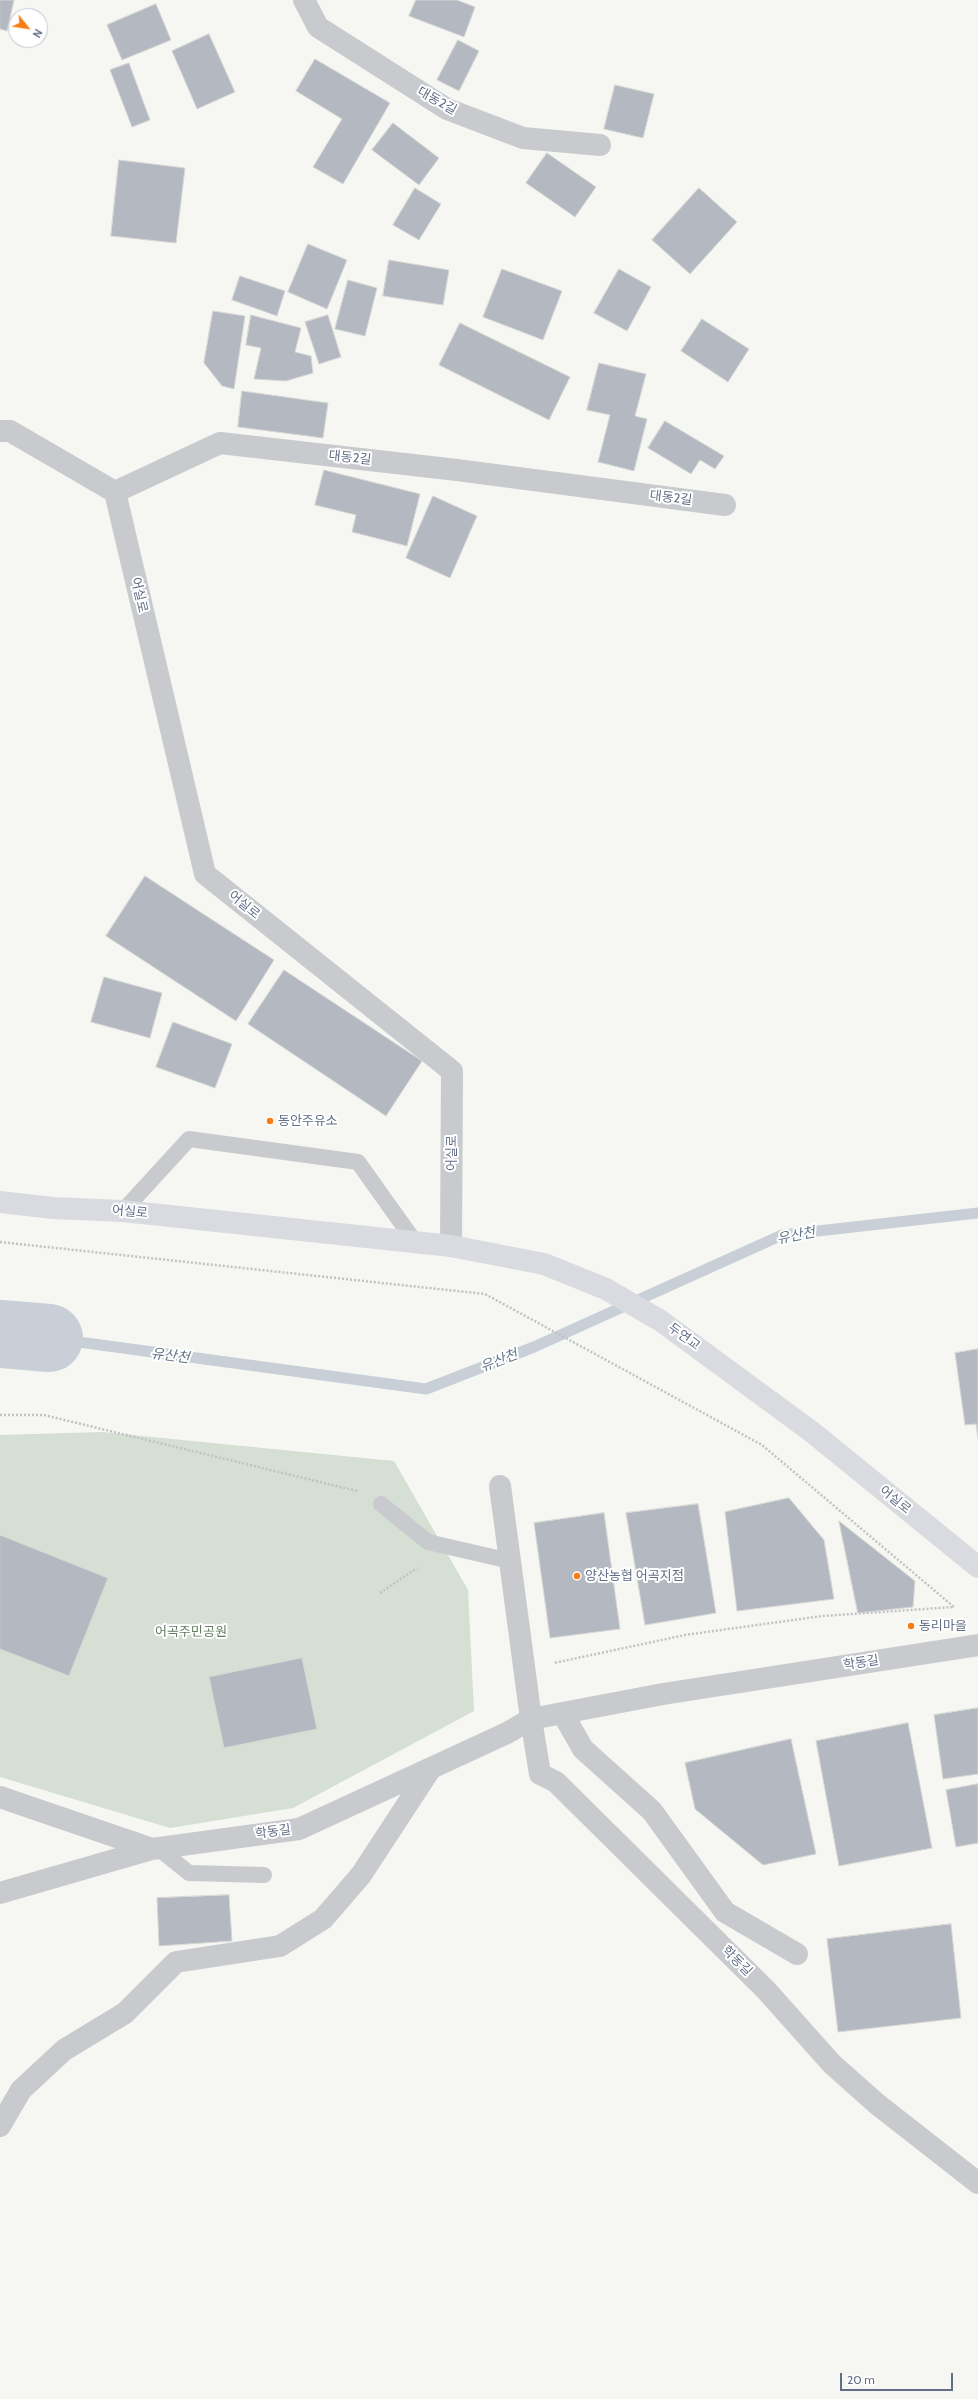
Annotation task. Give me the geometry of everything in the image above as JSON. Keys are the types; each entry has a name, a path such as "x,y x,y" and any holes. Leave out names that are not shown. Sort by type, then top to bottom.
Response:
{"main road":[{"name":"어실로","path":"0,1202 52,1208 123,1211 451,1246 544,1264"},
{"name":"두연교","path":"544,1264 606,1289 661,1320 812,1432"},
{"name":"어실로","path":"812,1432 978,1567"}],"street":[{"name":"대동2길","path":"304,0 318,27 446,109 523,138 600,145"},
{"path":"0,431 10,431 115,492"},
{"name":"대동2길","path":"115,492 220,443 457,470 725,505"},
{"name":"어실로","path":"115,492 205,874 452,1071 451,1246"},
{"path":"500,1486 531,1719"},
{"name":"학동길","path":"0,1797 155,1849 299,1829 507,1733 531,1719 564,1714 663,1694 978,1645"},
{"path":"564,1714 583,1749 652,1811 725,1912 797,1954"},
{"name":"학동길","path":"531,1719 540,1774 556,1782 766,1990 832,2064 877,2104 978,2183"},
{"path":"0,2126 21,2090 26,2085 64,2050 125,2013 176,1962 280,1946 323,1919 361,1874 431,1768"},
{"path":"0,1893 155,1849"}],"lane":[{"path":"123,1211 189,1139 358,1162 415,1242"},
{"path":"381,1504 428,1542 510,1561"},
{"path":"155,1849 189,1872 264,1875"}],"path":[{"path":"0,1242 485,1294 762,1445 954,1607 822,1616 693,1634 550,1664"},
{"path":"0,1415 44,1415 370,1494 381,1504"}],"green space":[{"name":"어곡주민공원","path":"102,1432 394,1461 468,1590 474,1711 293,1808 170,1828 0,1777 0,1435"}],"building":[{"path":"0,0 14,0 12,8 8,8 7,31 0,29"},
{"path":"416,0 457,0 475,7 464,37 409,16"},
{"path":"156,4 171,40 122,60 107,25"},
{"path":"209,34 235,92 197,109 172,51"},
{"path":"458,40 479,51 459,91 437,80"},
{"path":"315,59 390,103 343,184 313,167 342,119 296,91"},
{"path":"129,63 150,120 132,127 110,70"},
{"path":"615,85 654,94 643,138 604,129"},
{"path":"393,123 439,158 419,185 372,150"},
{"path":"547,153 596,187 575,217 526,183"},
{"path":"119,160 185,168 176,243 111,236"},
{"path":"415,188 441,204 419,240 393,225"},
{"path":"699,188 737,222 690,274 652,240"},
{"path":"308,244 347,260 327,309 288,292"},
{"path":"389,260 449,270 443,305 383,296"},
{"path":"502,269 562,291 543,340 483,317"},
{"path":"619,269 651,287 627,331 594,313"},
{"path":"240,276 285,291 277,316 232,300"},
{"path":"348,280 377,288 365,336 335,329"},
{"path":"213,311 245,316 234,389 222,386 204,363"},
{"path":"251,315 301,328 295,352 311,356 313,373 286,381 254,379 261,348 246,345"},
{"path":"328,315 341,357 319,364 305,322"},
{"path":"702,319 749,349 728,382 681,351"},
{"path":"460,323 570,377 549,420 439,365"},
{"path":"599,363 646,374 635,416 647,419 634,471 598,462 610,415 587,410"},
{"path":"242,391 328,403 323,438 238,427"},
{"path":"665,421 724,456 715,469 700,460 691,474 648,448"},
{"path":"324,470 420,494 407,546 352,532 356,515 315,505"},
{"path":"433,496 477,516 450,578 406,558"},
{"path":"145,876 274,960 236,1021 106,936"},
{"path":"284,970 422,1061 386,1116 248,1024"},
{"path":"104,977 162,993 150,1038 91,1022"},
{"path":"173,1022 232,1044 215,1088 156,1067"},
{"path":"978,1349 978,1439 976,1424 965,1425 955,1353"},
{"path":"789,1498 824,1540 834,1599 737,1611 725,1512"},
{"path":"698,1504 716,1613 645,1625 626,1513"},
{"name":"양산농협 어곡지점","path":"604,1513 620,1629 550,1638 534,1523"},
{"path":"839,1521 915,1581 913,1607 858,1613"},
{"path":"0,1535 108,1578 69,1676 0,1649"},
{"path":"302,1658 317,1729 224,1748 209,1677"},
{"path":"978,1708 978,1774 943,1779 934,1715"},
{"path":"908,1723 932,1848 839,1866 816,1741"},
{"path":"791,1739 816,1854 763,1865 695,1809 685,1763"},
{"path":"978,1784 978,1843 956,1847 946,1790"},
{"path":"229,1895 232,1941 159,1946 157,1898"},
{"path":"951,1924 961,2018 838,2032 827,1939"}],"waterway":[{"name":"유산천","path":"49,1338 426,1389 534,1347 782,1235 978,1213"},
{"name":"유산천","path":"0,1334 49,1338"}],"place":[{"name":"동안주유소","path":"270,1121"},
{"name":"양산농협 어곡지점","path":"577,1576"},
{"name":"동리마을","path":"911,1626"}]}
